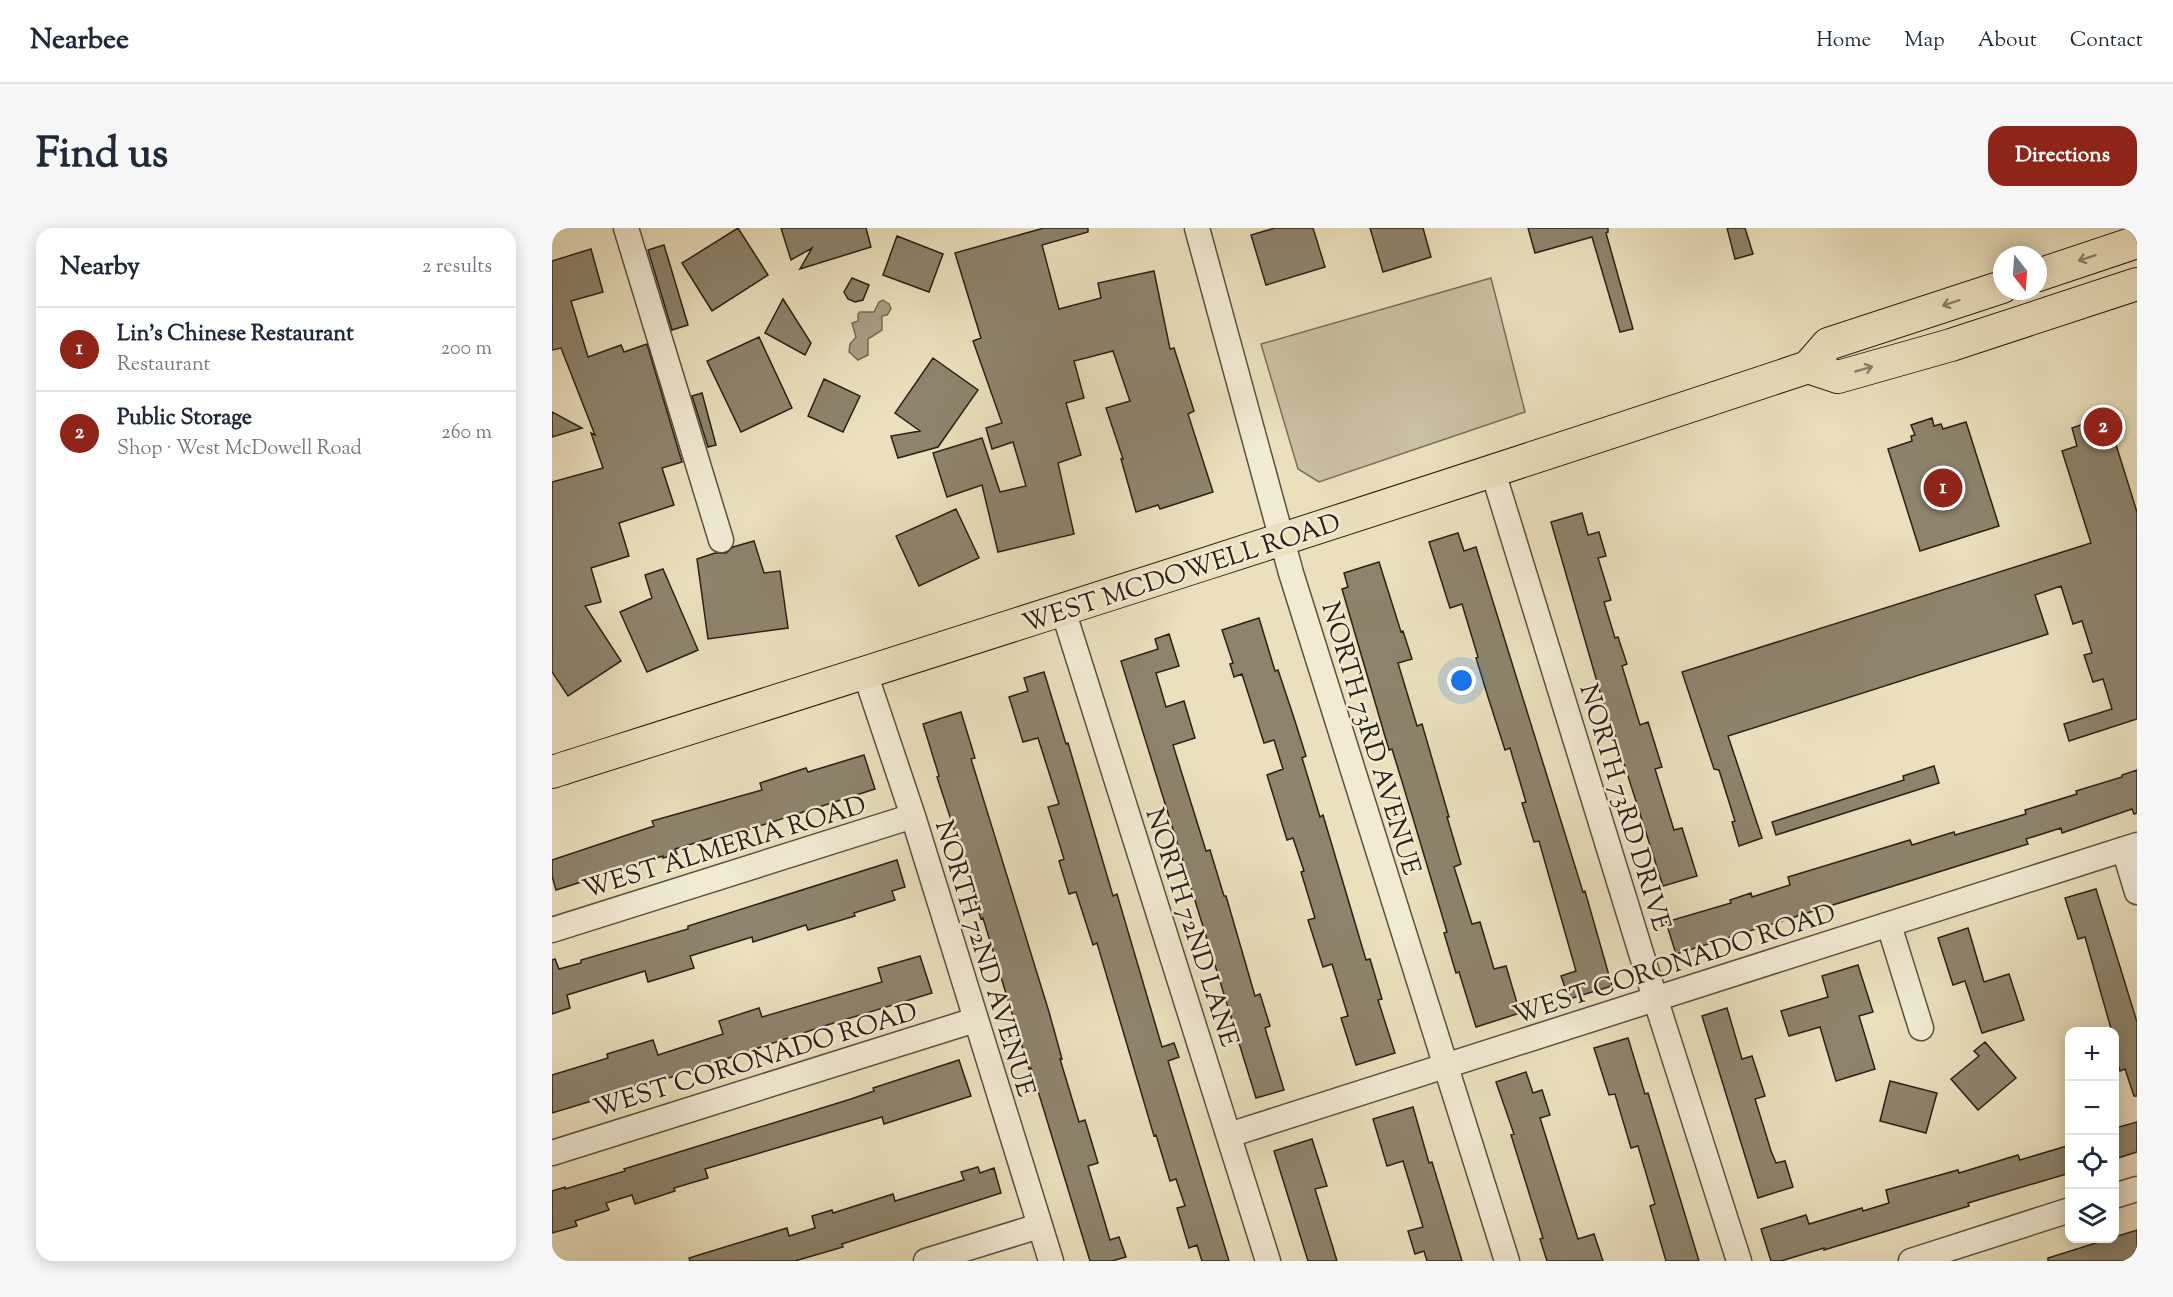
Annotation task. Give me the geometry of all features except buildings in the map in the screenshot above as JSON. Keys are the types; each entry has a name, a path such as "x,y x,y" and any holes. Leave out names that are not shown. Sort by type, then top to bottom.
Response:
{"main road":[{"path":"2047,272 2137,242"},
{"path":"1993,290 1828,344 1808,367 1838,376 1951,345 2137,284"},
{"name":"WEST MCDOWELL ROAD","path":"552,772 1282,541 1808,367"}],"street":[{"path":"626,228 721,540"},
{"name":"NORTH 73RD AVENUE","path":"1197,228 1282,541 1506,1261"},
{"name":"NORTH 73RD DRIVE","path":"1493,472 1739,1261"},
{"name":"NORTH 72ND LANE","path":"1063,610 1268,1261"},
{"name":"NORTH 72ND AVENUE","path":"865,673 913,816 1051,1261"},
{"name":"WEST ALMERIA ROAD","path":"552,930 913,816"},
{"path":"2130,847 2137,892"},
{"name":"WEST CORONADO ROAD","path":"1229,1135 2130,847"},
{"path":"1889,925 1921,1028"},
{"name":"WEST CORONADO ROAD","path":"552,1153 975,1020"},
{"path":"2119,1195 2137,1189"},
{"path":"1911,1261 2065,1212"},
{"path":"926,1261 1039,1226"}],"shaded area":[{"path":"1491,278 1525,412 1319,482 1298,469 1261,344"},
{"path":"883,300 889,304 891,309 887,315 882,316 882,330 868,339 868,355 858,360 849,352 850,344 856,337 852,323 858,321 860,312 874,312 879,302"}],"place":[{"name":"Public Storage","path":"2103,427"},
{"name":"Lin's Chinese Restaurant","path":"1943,488"}]}
